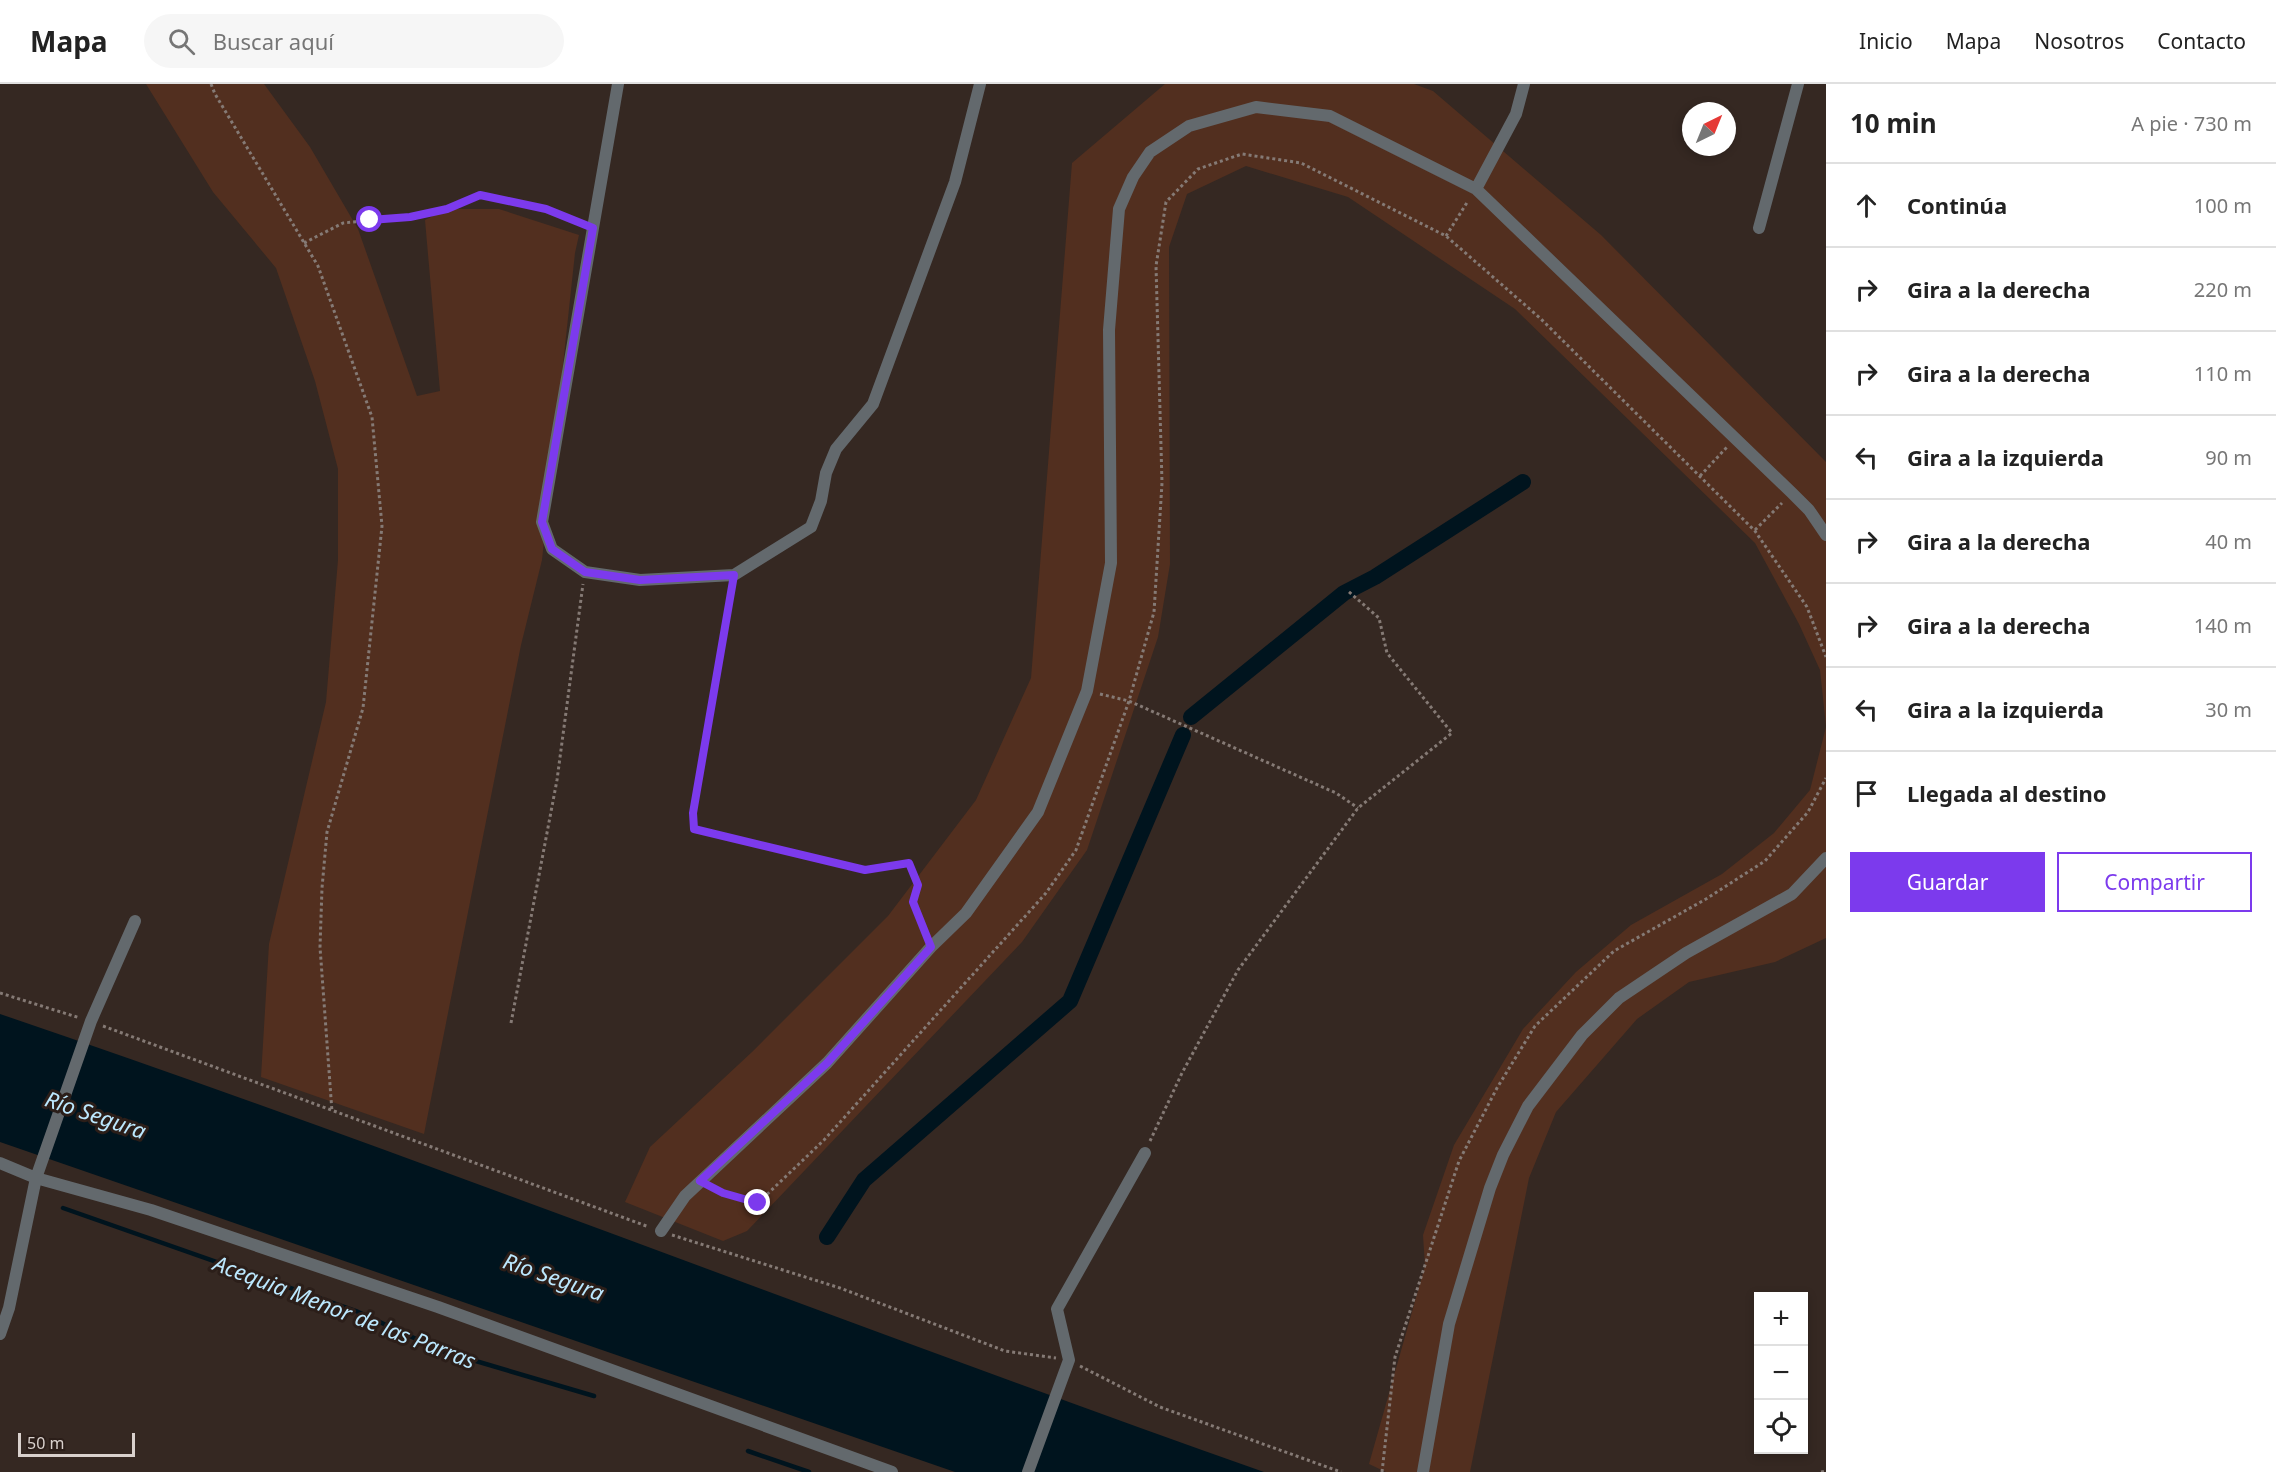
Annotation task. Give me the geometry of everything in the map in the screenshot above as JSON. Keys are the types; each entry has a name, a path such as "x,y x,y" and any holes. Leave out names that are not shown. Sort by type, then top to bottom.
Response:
{"street":[{"path":"618,84 542,522 552,549 585,572 640,580 734,575 811,527 821,501 826,472 836,449 873,404 955,182 980,84"},
{"path":"1476,189 1516,114 1524,84"},
{"path":"1759,228 1798,84"},
{"path":"661,1231 685,1196 827,1063 931,947 966,913 1038,812 1087,691 1111,563 1109,330 1119,209 1133,177 1150,152 1189,126 1256,107 1330,116 1476,189 1792,493 1809,510 1826,535"},
{"path":"1423,1472 1449,1324 1490,1188 1503,1155 1528,1106 1582,1035 1620,998 1686,953 1792,894 1826,858"},
{"path":"0,1334 9,1308 36,1178 91,1021 135,921"},
{"path":"1028,1472 1069,1360 1057,1309 1145,1153"},
{"path":"0,1163 36,1178 152,1210 438,1307 892,1472"}],"path":[{"path":"211,84 318,266 372,417 382,526 363,708 327,832 322,888 320,947 332,1112"},
{"path":"700,1181 723,1193 758,1203 824,1140 1046,893 1076,850 1129,702 1154,600 1162,483 1156,266 1166,202 1198,169 1242,154 1301,163 1446,236 1540,318 1755,531 1807,607 1826,657"},
{"path":"1446,236 1476,189"},
{"path":"304,243 343,223 410,217 447,209 480,195 546,209 593,228"},
{"path":"1700,476 1735,439"},
{"path":"1755,531 1792,493"},
{"path":"511,1023 557,780 585,572"},
{"path":"734,575 693,813 694,829 865,870 909,863 918,885 913,902 931,947"},
{"path":"1145,1153 1182,1073 1238,970 1358,808 1452,733 1387,653 1379,618 1348,591"},
{"path":"1087,691 1129,702 1336,793 1358,808"},
{"path":"1821,1472 1826,1471"}],"shaded area":[{"path":"146,84 264,84 310,147 358,229 417,396 440,391 425,220 447,209 499,209 579,235 575,253 542,560 521,645 424,1134 261,1077 269,944 326,702 338,560 338,469 315,381 276,268 213,192"},
{"path":"1165,84 1414,84 1433,91 1601,235 1826,462 1826,726 1820,670 1799,624 1755,543 1515,309 1348,197 1246,166 1187,194 1169,247 1170,564 1158,637 1087,850 1022,942 747,1231 723,1241 625,1202 650,1147 752,1052 888,916 976,800 1031,678 1072,163"},
{"path":"1826,727 1826,938 1775,962 1689,982 1637,1019 1556,1112 1529,1178 1470,1472 1386,1472 1369,1464 1425,1266 1423,1235 1454,1145 1523,1029 1576,972 1631,925 1722,874 1774,833 1810,790"}],"water":[{"name":"Río Segura","path":"0,1014 317,1125 1264,1472 955,1472 0,1142"}],"waterway":[{"path":"1191,717 1344,593 1375,577 1523,482"},
{"path":"827,1237 864,1180 1070,1001 1183,735"},
{"name":"Acequia Menor de las Parras","path":"63,1208 356,1311 442,1351 594,1396"},
{"name":"Acequia Menor de las Parras","path":"748,1451 809,1472"}],"route":[{"path":"370,220 410,217 447,209 480,195 546,209 593,228 542,522 552,549 585,572 595,574 640,580 734,575 693,813 694,829 865,870 909,863 918,885 913,902 931,947 827,1063 700,1181 723,1193 758,1203"}]}
